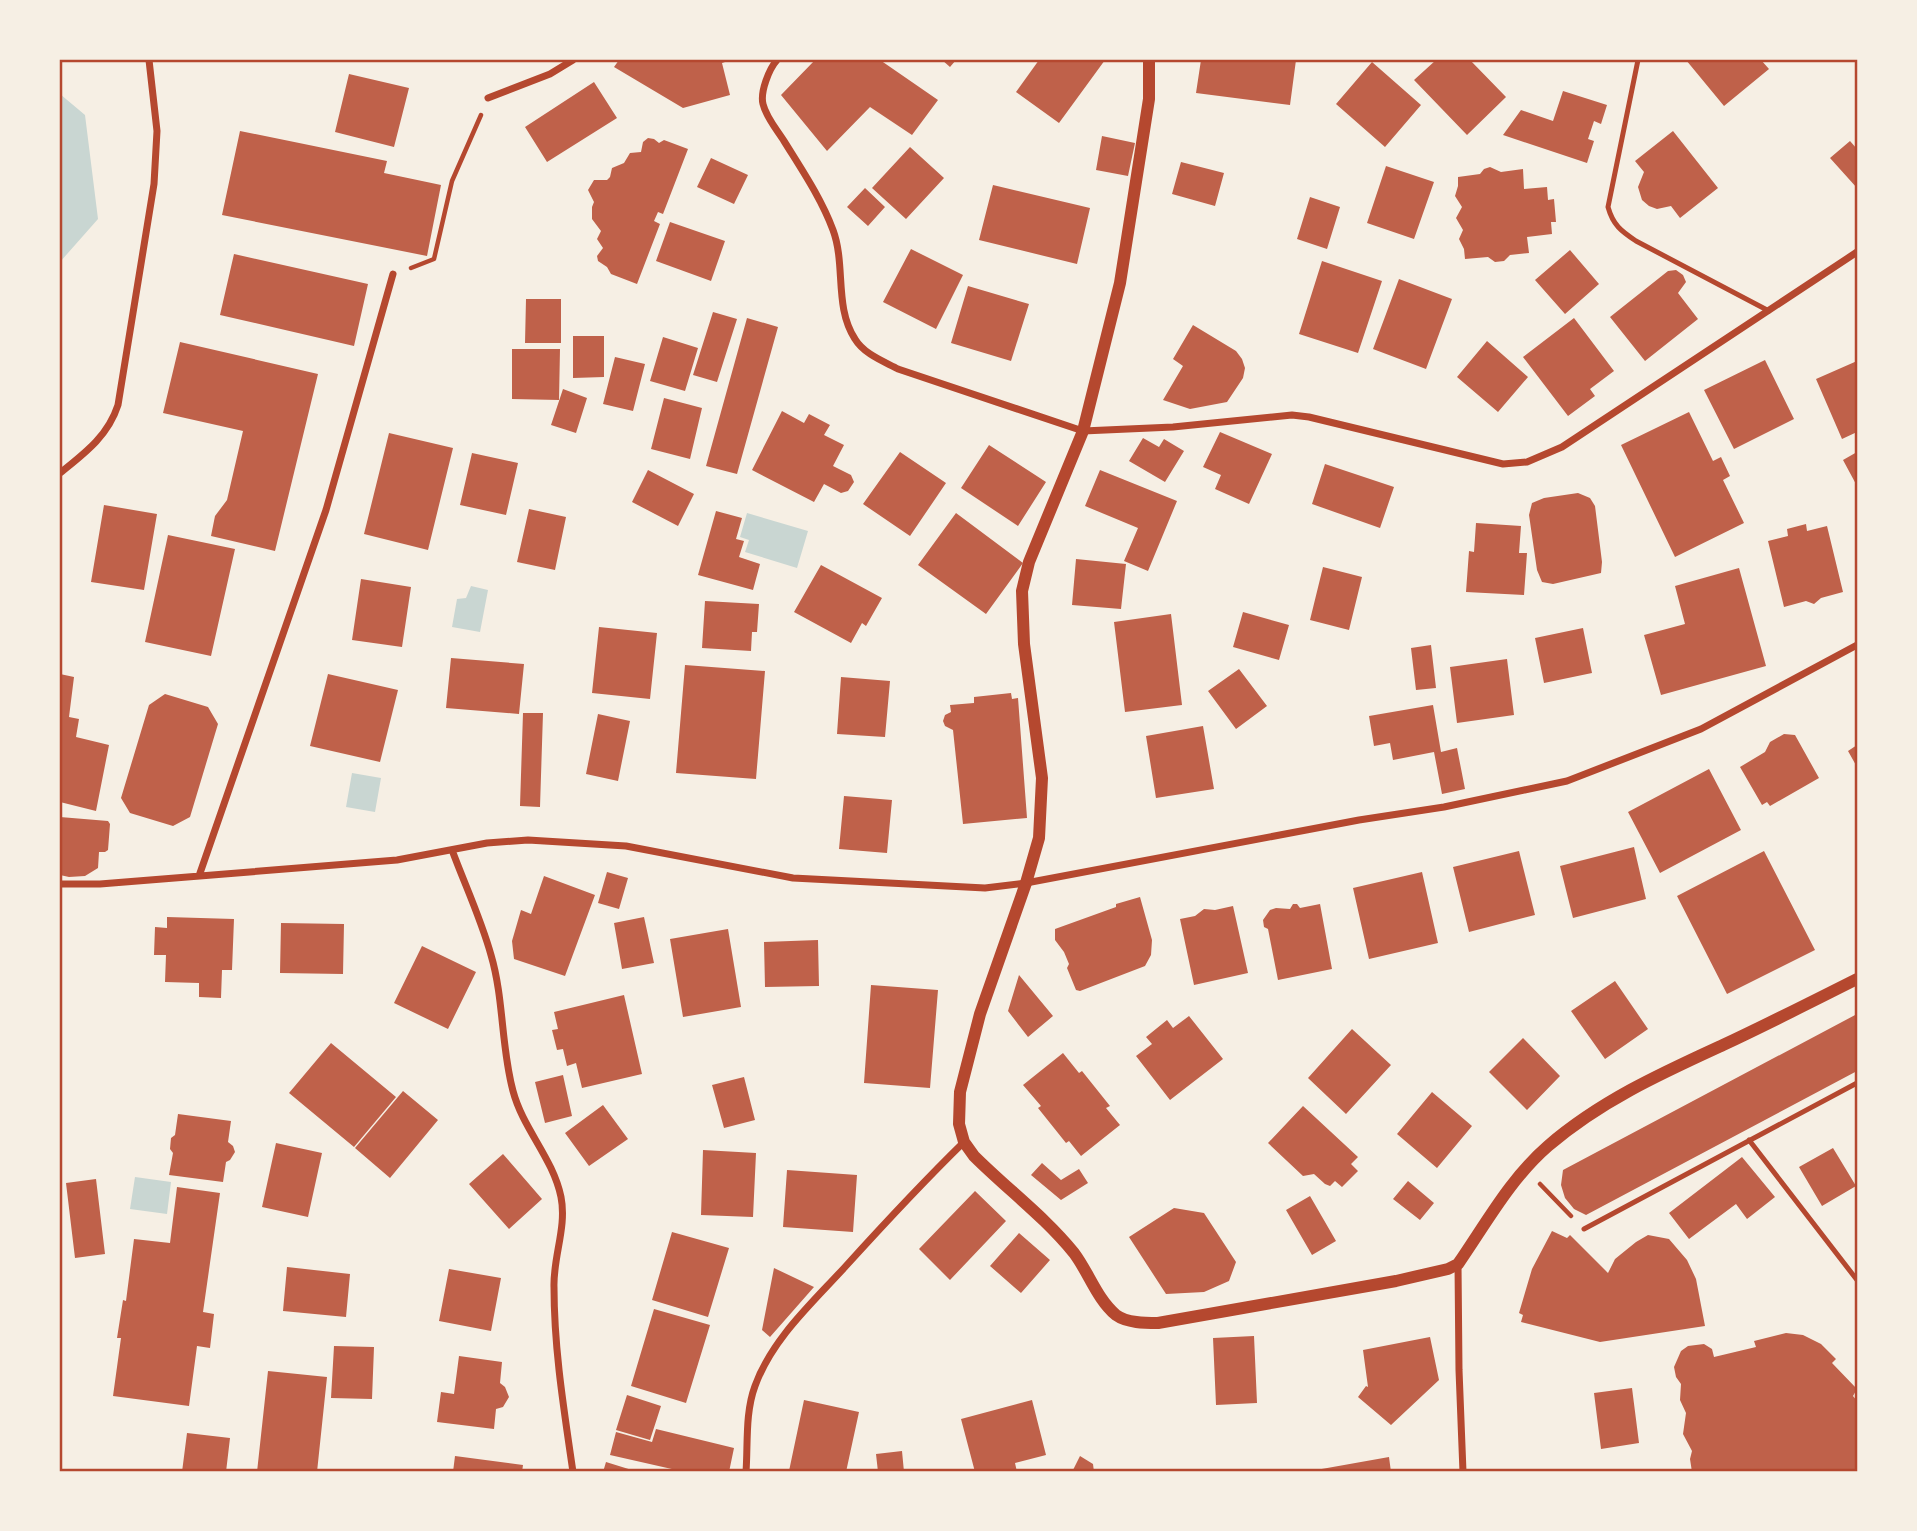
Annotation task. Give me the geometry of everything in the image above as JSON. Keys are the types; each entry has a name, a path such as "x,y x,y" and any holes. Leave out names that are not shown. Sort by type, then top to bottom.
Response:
{"street":[{"path":"60,473 86,453 102,436 113,421 118,405 154,184 157,131 149,60"},
{"path":"488,98 550,74 573,60"},
{"path":"777,60 765,85 762,103 814,190 833,230 841,261 843,308 855,339 870,355 898,369 1083,431 1161,428 1276,416 1301,416 1472,458 1503,464 1527,462 1562,447 1857,252"},
{"path":"1149,60 1149,99 1120,282 1083,431 1030,562 1023,591 1024,644 1042,778 1039,838 980,1014 960,1092 960,1124 964,1142 974,1156 1052,1229 1075,1255 1104,1303 1119,1317 1158,1323 1396,1281 1448,1269 1458,1264 1502,1195 1525,1169 1549,1145 1592,1113 1641,1083 1857,979"},
{"path":"199,876 326,510 393,274"},
{"path":"60,884 100,884 397,860 487,843 514,841 626,846 793,878 985,888 1026,883 1359,820 1444,807 1567,781 1701,729 1857,645"},
{"path":"452,850 492,955 513,1090 520,1112 556,1181 561,1199 563,1223 554,1280 554,1334 573,1472"},
{"path":"746,1472 752,1396 769,1356 792,1325 927,1178 964,1142"},
{"path":"1458,1264 1463,1472"}],"lane":[{"path":"1638,60 1608,207 1611,220 1636,242 1769,311"},
{"path":"1584,1229 1857,1083"},
{"path":"1749,1140 1857,1280"}],"path":[{"path":"393,274 434,259 452,181 488,98"},
{"path":"1525,1169 1584,1229"}],"shaded area":[{"path":"60,94 85,115 98,219 60,262"},
{"path":"747,513 808,531 797,568 745,552 749,540 740,537"},
{"path":"471,586 488,590 480,632 452,627 457,599 466,598"},
{"path":"352,773 381,778 375,812 346,807"},
{"path":"135,1177 171,1182 167,1214 130,1209"}],"building":[{"path":"619,60 731,60 722,63 730,95 683,108 614,67"},
{"path":"815,60 880,60 938,100 912,135 870,107 827,151 781,95"},
{"path":"942,60 956,60 950,67"},
{"path":"1039,60 1105,60 1059,123 1016,92"},
{"path":"1201,60 1296,60 1290,105 1196,93"},
{"path":"1436,60 1470,60 1506,97 1467,135 1414,80"},
{"path":"1686,60 1761,60 1769,69 1724,106"},
{"path":"1372,62 1421,105 1385,147 1336,104"},
{"path":"349,74 409,88 394,147 335,132"},
{"path":"594,82 617,118 547,162 525,127"},
{"path":"1563,91 1607,105 1601,124 1594,121 1588,139 1594,141 1587,163 1503,135 1521,110 1553,121"},
{"path":"240,131 387,161 384,173 441,185 427,256 222,215"},
{"path":"1673,131 1718,188 1680,218 1671,206 1657,209 1642,200 1638,187 1644,172 1635,161"},
{"path":"1102,136 1135,143 1128,176 1096,170"},
{"path":"648,138 659,143 664,140 688,149 663,214 658,212 654,221 660,224 637,284 611,274 607,267 598,261 597,256 603,248 597,239 601,231 592,219 594,202 588,190 594,180 607,180 612,168 624,163 630,153 641,152 643,142"},
{"path":"1850,141 1857,149 1857,188 1830,158"},
{"path":"910,147 944,178 906,219 872,188"},
{"path":"711,158 748,175 734,204 697,187"},
{"path":"1181,162 1224,173 1215,206 1172,194"},
{"path":"1386,166 1434,182 1414,239 1367,223"},
{"path":"1490,167 1501,172 1523,169 1524,189 1547,187 1548,200 1554,199 1556,222 1551,222 1552,234 1527,237 1529,253 1510,255 1504,261 1495,262 1488,257 1465,259 1459,239 1463,230 1456,218 1462,207 1455,196 1458,177 1480,174"},
{"path":"993,185 1090,208 1077,264 979,240"},
{"path":"865,188 885,207 868,226 847,207"},
{"path":"1310,197 1340,207 1327,249 1297,239"},
{"path":"670,222 725,241 711,281 656,261"},
{"path":"911,249 963,275 936,329 883,302"},
{"path":"1570,250 1599,284 1565,314 1535,280"},
{"path":"234,254 368,284 354,346 220,315"},
{"path":"1322,261 1382,281 1358,353 1299,334"},
{"path":"1676,270 1683,275 1686,282 1678,293 1698,319 1645,361 1610,317 1668,271"},
{"path":"1399,279 1452,299 1426,369 1373,349"},
{"path":"968,286 1029,304 1011,361 951,343"},
{"path":"526,299 561,299 561,343 525,343"},
{"path":"713,312 737,319 717,382 693,375"},
{"path":"747,318 778,327 737,474 706,466"},
{"path":"1574,318 1614,371 1590,389 1595,396 1568,416 1523,357"},
{"path":"1193,325 1236,351 1242,359 1245,368 1243,378 1227,402 1190,409 1163,400 1183,366 1173,359"},
{"path":"573,336 604,336 604,377 573,378"},
{"path":"663,337 698,348 685,391 650,381"},
{"path":"1487,341 1528,377 1498,412 1457,377"},
{"path":"180,342 318,374 275,551 211,536 215,516 227,500 243,431 163,413"},
{"path":"512,349 560,349 559,400 512,399"},
{"path":"615,357 645,364 633,411 603,404"},
{"path":"1765,360 1794,419 1734,449 1704,390"},
{"path":"1857,361 1857,432 1842,439 1816,379"},
{"path":"563,389 587,398 576,433 551,425"},
{"path":"664,398 702,408 690,459 651,449"},
{"path":"782,411 804,423 809,414 830,425 824,435 844,445 833,466 851,475 854,482 848,491 841,493 824,484 814,502 752,470"},
{"path":"1689,412 1713,461 1721,457 1730,476 1723,480 1744,523 1675,557 1621,445"},
{"path":"1220,432 1272,454 1249,504 1215,489 1221,475 1203,467"},
{"path":"389,433 453,448 428,550 364,534"},
{"path":"1143,438 1159,447 1164,439 1184,451 1165,482 1129,461"},
{"path":"989,445 1046,482 1018,526 961,488"},
{"path":"900,452 946,483 910,536 863,504"},
{"path":"1857,452 1857,486 1843,460"},
{"path":"472,453 518,463 506,515 460,505"},
{"path":"1325,464 1394,487 1380,528 1312,504"},
{"path":"648,470 694,494 678,526 632,502"},
{"path":"1100,470 1177,501 1148,571 1124,561 1138,528 1085,506"},
{"path":"1578,493 1590,498 1595,506 1601,573 1553,584 1542,582 1537,570 1529,515 1532,503 1544,498"},
{"path":"104,505 157,514 144,590 91,582"},
{"path":"529,509 566,517 555,570 517,562"},
{"path":"716,511 742,518 736,539 744,541 739,557 760,564 753,590 698,575"},
{"path":"956,513 1023,563 986,614 918,565"},
{"path":"1476,523 1521,526 1519,553 1527,553 1524,595 1466,592 1469,551 1474,552"},
{"path":"1806,524 1807,531 1827,526 1843,592 1821,598 1814,604 1806,601 1784,607 1768,541 1788,536 1787,529"},
{"path":"168,535 235,549 211,656 145,642"},
{"path":"1076,559 1126,564 1121,609 1072,605"},
{"path":"821,565 882,598 866,626 862,623 851,643 794,612"},
{"path":"1323,567 1362,577 1349,630 1310,620"},
{"path":"1739,568 1766,666 1661,695 1644,635 1685,624 1675,586"},
{"path":"361,579 411,587 402,647 352,640"},
{"path":"705,601 759,604 757,632 752,632 751,651 702,648"},
{"path":"1243,612 1289,625 1279,660 1233,647"},
{"path":"1171,614 1182,705 1125,712 1114,622"},
{"path":"599,627 657,633 650,699 592,693"},
{"path":"1583,628 1592,673 1544,683 1535,638"},
{"path":"1431,645 1436,688 1416,690 1411,648"},
{"path":"451,658 524,664 519,714 446,708"},
{"path":"1507,659 1514,715 1457,723 1450,667"},
{"path":"685,665 765,671 756,779 676,773"},
{"path":"1239,669 1267,706 1236,729 1208,691"},
{"path":"60,674 74,677 69,717 79,719 76,737 109,745 96,811 60,802"},
{"path":"328,674 398,690 380,762 310,746"},
{"path":"841,677 890,681 885,737 837,734"},
{"path":"1011,693 1012,699 1018,698 1027,818 963,824 953,730 945,726 945,715 951,712 950,705 974,703 974,697"},
{"path":"165,694 208,707 218,724 190,817 173,826 130,813 121,798 149,705"},
{"path":"1433,705 1441,752 1457,748 1465,789 1442,794 1434,752 1393,760 1390,743 1374,746 1369,716"},
{"path":"523,713 543,713 540,807 520,806"},
{"path":"598,714 630,721 618,781 586,774"},
{"path":"1203,726 1214,789 1156,798 1146,736"},
{"path":"1784,734 1795,735 1819,778 1770,806 1767,802 1762,805 1740,767 1765,752 1770,742"},
{"path":"1857,745 1857,767 1848,751"},
{"path":"1709,769 1741,830 1660,873 1628,812"},
{"path":"844,796 892,800 887,853 839,849"},
{"path":"60,817 108,821 110,824 108,850 99,852 98,868 85,876 60,875"},
{"path":"1634,847 1646,899 1573,918 1560,866"},
{"path":"1519,851 1535,915 1469,932 1453,867"},
{"path":"1764,851 1815,950 1727,994 1677,896"},
{"path":"607,872 628,878 619,909 598,903"},
{"path":"1422,872 1438,943 1369,959 1353,888"},
{"path":"544,876 595,895 565,976 514,959 512,941 521,910 531,914"},
{"path":"1140,897 1152,940 1151,955 1145,966 1080,991 1076,990 1064,952 1055,940 1055,929"},
{"path":"1293,904 1300,908 1320,904 1332,969 1278,980 1268,929 1264,927 1263,920 1270,910 1290,909"},
{"path":"1233,906 1248,973 1194,985 1180,919 1195,916 1204,909 1215,910"},
{"path":"167,917 234,919 232,970 222,970 221,998 199,997 199,983 165,982 166,955 154,955 155,927 167,928"},
{"path":"644,917 654,963 622,969 614,923"},
{"path":"281,923 344,924 343,974 280,973"},
{"path":"728,929 741,1007 683,1017 670,939"},
{"path":"818,940 819,986 765,987 764,942"},
{"path":"422,946 476,972 448,1029 394,1003"},
{"path":"1019,975 1053,1016 1028,1037 1008,1011"},
{"path":"1615,981 1648,1029 1605,1059 1571,1011"},
{"path":"871,985 938,990 930,1088 864,1083"},
{"path":"624,995 642,1074 582,1088 576,1063 567,1066 563,1049 557,1050 552,1030 558,1029 554,1012"},
{"path":"1857,1014 1857,1071 1586,1215 1574,1209 1565,1198 1561,1185 1563,1170"},
{"path":"1189,1016 1223,1059 1170,1100 1136,1056 1152,1044 1146,1037 1167,1020 1173,1028"},
{"path":"1352,1029 1391,1065 1346,1114 1308,1078"},
{"path":"1523,1038 1560,1076 1527,1110 1489,1072"},
{"path":"331,1043 396,1097 354,1147 289,1093"},
{"path":"1063,1053 1079,1073 1082,1071 1110,1106 1106,1108 1120,1125 1081,1156 1069,1141 1066,1143 1023,1085"},
{"path":"563,1075 572,1116 545,1123 535,1082"},
{"path":"744,1077 755,1120 724,1128 712,1085"},
{"path":"403,1091 438,1120 390,1178 355,1148"},
{"path":"1432,1092 1472,1126 1437,1168 1397,1134"},
{"path":"603,1105 628,1139 589,1166 565,1133"},
{"path":"1303,1106 1358,1157 1351,1164 1358,1171 1342,1187 1335,1181 1330,1186 1325,1184 1314,1174 1303,1176 1268,1143"},
{"path":"178,1114 231,1121 228,1142 235,1152 226,1162 223,1182 169,1175 173,1153 170,1149 171,1138 175,1135"},
{"path":"276,1143 322,1153 308,1217 262,1207"},
{"path":"1833,1148 1856,1186 1822,1206 1799,1167"},
{"path":"703,1150 756,1153 753,1217 701,1215"},
{"path":"503,1154 542,1199 509,1229 469,1184"},
{"path":"1742,1157 1775,1197 1747,1219 1736,1204 1689,1239 1669,1213"},
{"path":"1042,1163 1061,1180 1079,1169 1088,1183 1061,1200 1031,1175"},
{"path":"787,1170 857,1175 853,1232 783,1227"},
{"path":"96,1179 105,1254 75,1258 66,1183"},
{"path":"1408,1181 1434,1203 1420,1220 1393,1199"},
{"path":"177,1187 220,1193 203,1312 214,1314 210,1348 197,1346 189,1406 113,1396 121,1338 117,1338 123,1300 126,1301 134,1239 170,1243"},
{"path":"975,1191 1006,1221 950,1280 919,1249"},
{"path":"1310,1196 1336,1241 1312,1255 1286,1210"},
{"path":"1174,1208 1204,1213 1236,1262 1229,1281 1204,1292 1166,1294 1129,1237"},
{"path":"1552,1231 1567,1238 1570,1235 1608,1273 1615,1259 1648,1235 1669,1239 1687,1260 1696,1279 1705,1326 1600,1342 1521,1322 1523,1315 1519,1313 1532,1269"},
{"path":"672,1232 729,1248 708,1317 652,1300"},
{"path":"1019,1233 1050,1260 1021,1293 990,1266"},
{"path":"287,1267 350,1274 346,1317 283,1311"},
{"path":"774,1268 814,1287 770,1337 762,1330"},
{"path":"449,1269 501,1278 491,1331 439,1321"},
{"path":"654,1309 710,1325 686,1403 631,1386"},
{"path":"1786,1333 1803,1335 1821,1344 1836,1359 1832,1363 1857,1389 1853,1396 1857,1401 1857,1468 1850,1472 1692,1472 1692,1451 1683,1434 1686,1413 1680,1400 1681,1384 1674,1367 1681,1351 1688,1346 1704,1344 1712,1349 1714,1357 1756,1347 1754,1341"},
{"path":"1254,1336 1257,1403 1216,1405 1213,1338"},
{"path":"1430,1337 1439,1380 1391,1425 1358,1397 1366,1386 1368,1387 1363,1350"},
{"path":"334,1346 374,1347 372,1399 331,1398"},
{"path":"459,1356 502,1362 500,1383 509,1397 503,1407 496,1409 494,1429 437,1422 441,1392 454,1394"},
{"path":"268,1371 327,1377 317,1472 257,1472"},
{"path":"1632,1388 1639,1443 1601,1449 1594,1393"},
{"path":"627,1395 661,1406 650,1440 616,1430"},
{"path":"804,1400 859,1412 846,1472 789,1471"},
{"path":"1032,1400 1046,1455 1015,1463 1017,1472 975,1472 961,1419"},
{"path":"656,1429 734,1448 729,1472 685,1472 610,1455 616,1432 652,1442"},
{"path":"187,1433 230,1438 226,1472 182,1472"},
{"path":"902,1451 904,1472 878,1472 876,1454"},
{"path":"455,1456 523,1465 522,1472 453,1472"},
{"path":"1080,1456 1093,1464 1094,1472 1072,1472"},
{"path":"1389,1457 1391,1472 1316,1472 1316,1470"},
{"path":"606,1462 635,1471 635,1472 603,1472"}]}
